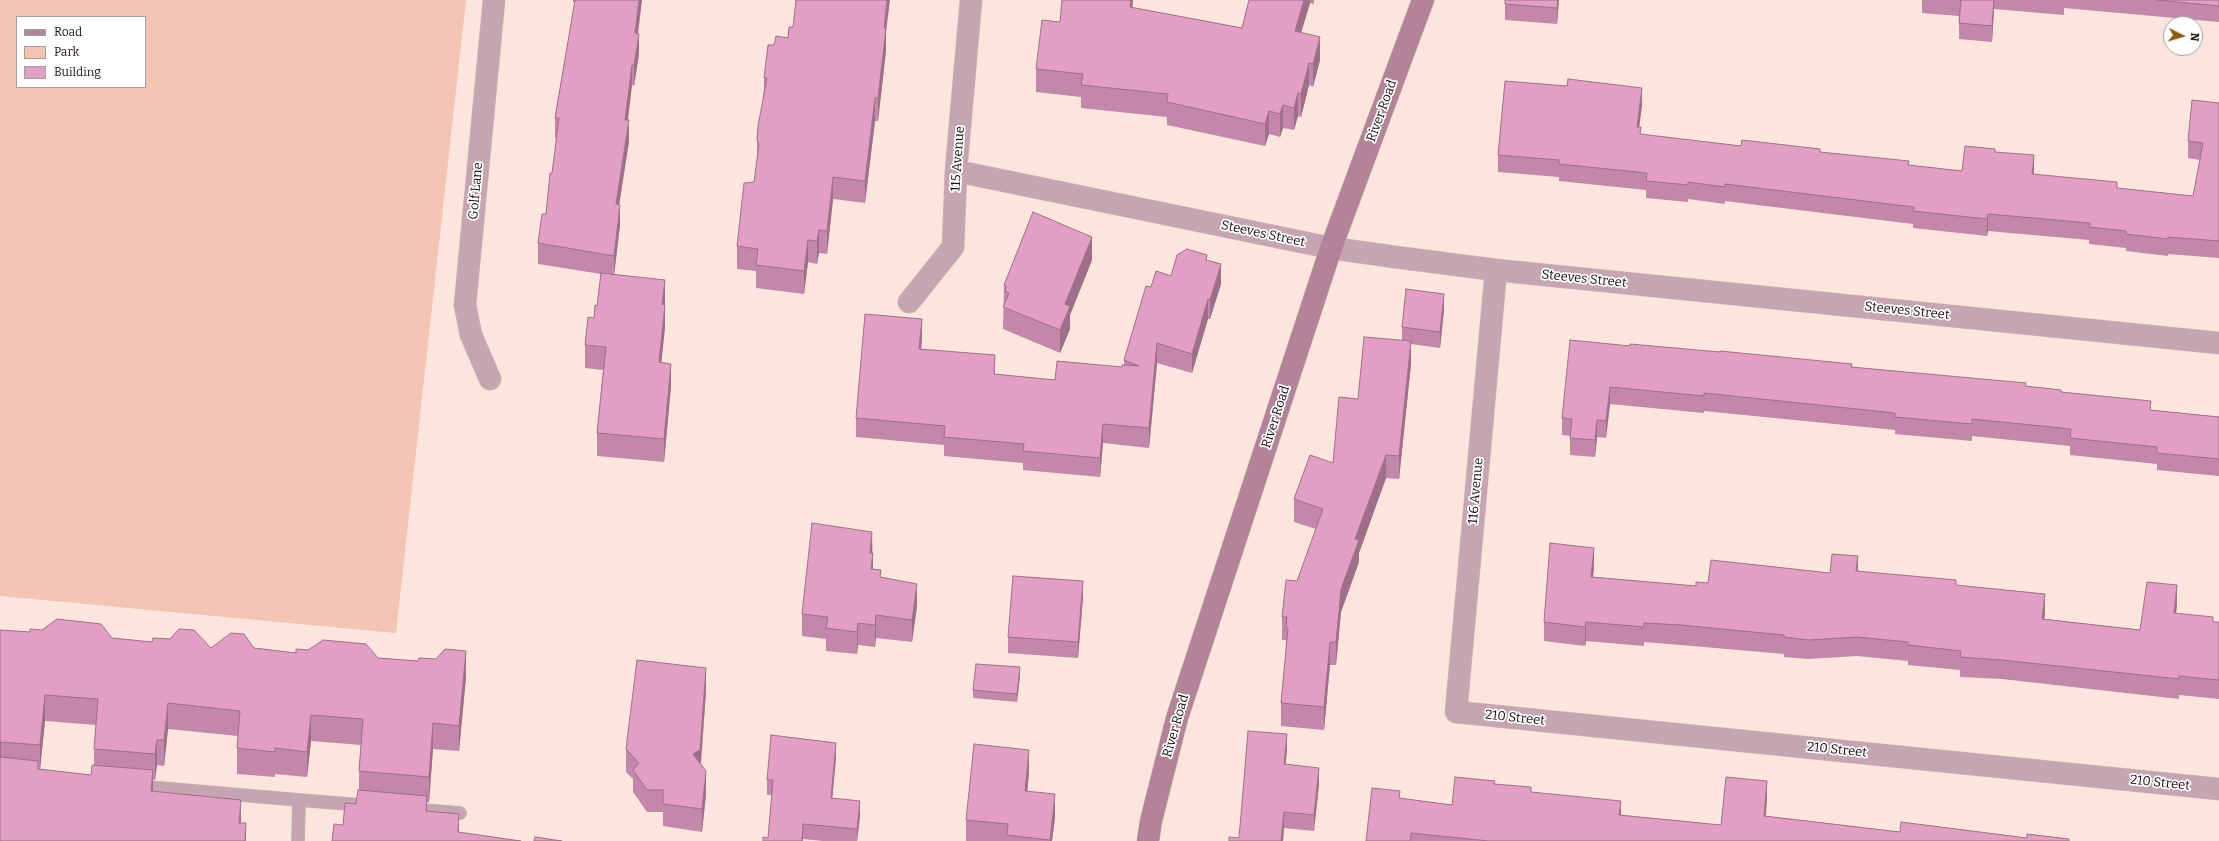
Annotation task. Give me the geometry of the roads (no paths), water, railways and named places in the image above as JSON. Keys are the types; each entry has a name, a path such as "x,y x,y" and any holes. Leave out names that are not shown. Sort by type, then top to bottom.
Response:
{"street":[{"name":"Golf Lane","path":"490,379 471,335 466,305 494,0"},
{"name":"115 Avenue","path":"909,302 952,247 956,171 971,0"},
{"name":"River Road","path":"1148,841 1151,821 1178,718 1331,248 1423,0"},
{"name":"Steeves Street","path":"956,171 1331,248 1496,270 2219,343"},
{"name":"116 Avenue","path":"1456,712 1496,270"},
{"name":"210 Street","path":"1456,712 2219,789"}],"lane":[{"path":"126,786 376,806"},
{"path":"298,841 300,800"},
{"path":"399,808 460,813"}]}
